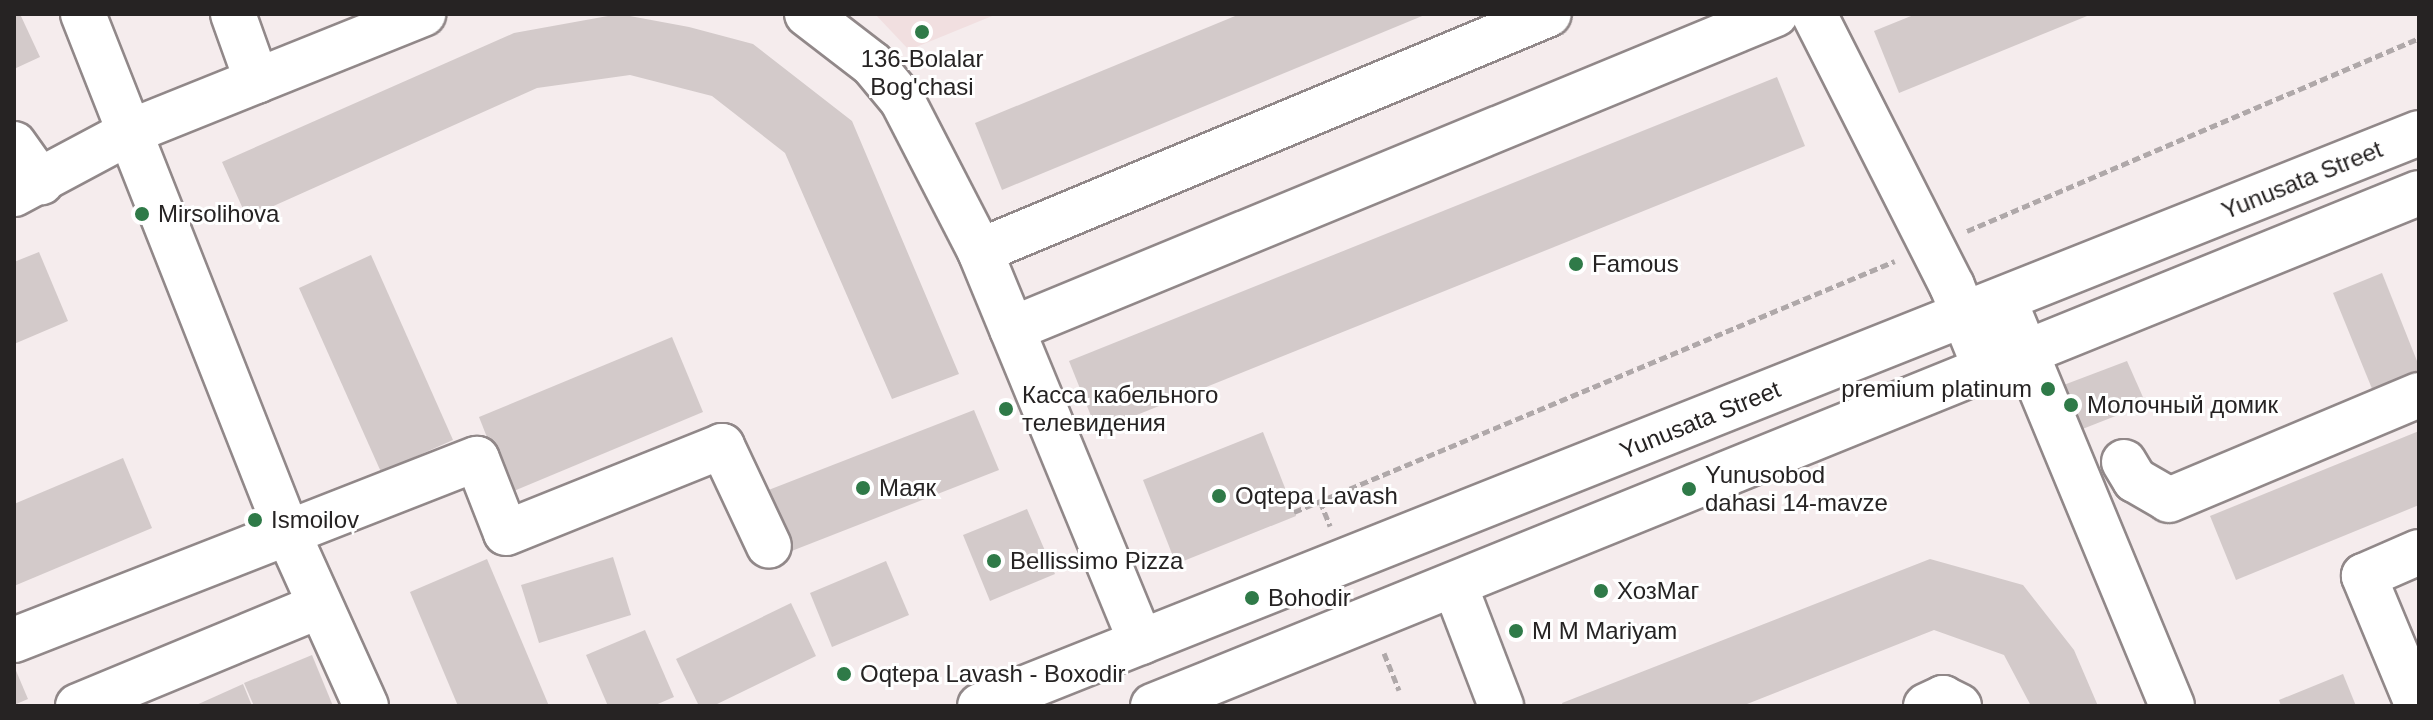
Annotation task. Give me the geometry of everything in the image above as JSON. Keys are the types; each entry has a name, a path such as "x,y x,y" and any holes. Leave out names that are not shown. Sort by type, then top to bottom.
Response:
{"main road":[{"path":"83,14 132,131 287,531 366,706"},
{"path":"233,14 257,81"},
{"path":"14,144 28,188 132,131 423,14"},
{"path":"807,14 872,64 902,100 980,251 1141,642"},
{"path":"980,251 1549,14"},
{"path":"1012,329 1776,14"},
{"path":"1814,14 1932,246 1986,370"},
{"name":"Yunusata Street","path":"980,706 2419,133"},
{"path":"1153,706 2419,193"},
{"path":"2004,300 2172,706"},
{"path":"2124,462 2135,480 2169,500 2419,395"},
{"path":"14,640 477,459 506,533 722,446 769,546"},
{"path":"2418,706 2364,576 2419,552"},
{"path":"1455,586 1501,706"},
{"path":"78,706 319,606"},
{"path":"1926,706 1943,698 1959,706"}],"path":[{"path":"1294,512 1932,246 2419,38"}],"shaded area":[{"name":"136-Bolalar Bog'chasi","path":"875,14 997,14 909,50"}],"building":[{"path":"14,14 20,14 40,57 14,69"},
{"path":"619,14 689,27 753,44 852,121 959,374 892,399 785,153 712,96 630,75 537,88 247,218 222,162 514,33"},
{"path":"1240,14 1427,14 1002,190 975,123"},
{"path":"1916,14 2092,14 1899,93 1874,31"},
{"path":"1777,77 1805,146 1097,431 1069,361"},
{"path":"39,252 68,321 14,344 14,262"},
{"path":"371,255 453,440 381,472 299,288"},
{"path":"2382,273 2419,366 2419,384 2377,401 2333,293"},
{"path":"672,337 703,412 509,493 479,417"},
{"path":"2127,361 2146,404 2080,430 2061,386"},
{"name":"Маяк","path":"974,410 999,470 789,552 766,491"},
{"path":"2419,431 2419,505 2236,580 2210,516"},
{"name":"Oqtepa Lavash","path":"1263,432 1296,516 1176,564 1143,480"},
{"path":"123,458 152,528 14,586 14,504"},
{"path":"1027,509 1055,574 990,601 963,535"},
{"path":"613,557 631,615 539,643 521,585"},
{"path":"487,559 549,706 458,706 410,592"},
{"path":"1930,559 2023,585 2074,650 2098,706 2031,706 2004,655 1934,630 1742,706 1563,706 1562,703"},
{"path":"886,561 909,615 832,647 810,593"},
{"path":"791,603 816,656 713,706 699,706 676,659"},
{"path":"645,630 674,697 653,706 608,706 586,655"},
{"path":"312,655 333,706 254,706 244,683"},
{"path":"14,666 28,699 14,705"},
{"path":"2343,674 2356,706 2281,706 2279,700"},
{"path":"243,684 252,706 194,706"}],"place":[{"name":"136-Bolalar Bog'chasi","path":"922,32"},
{"name":"Mirsolihova","path":"142,214"},
{"name":"Famous","path":"1576,264"},
{"name":"premium platinum","path":"2048,389"},
{"name":"Молочный домик","path":"2071,405"},
{"name":"Касса кабельного телевидения","path":"1006,409"},
{"name":"Маяк","path":"863,488"},
{"name":"Yunusobod dahasi 14-mavze","path":"1689,489"},
{"name":"Oqtepa Lavash","path":"1219,496"},
{"name":"Ismoilov","path":"255,520"},
{"name":"Bellissimo Pizza","path":"994,561"},
{"name":"ХозМаг","path":"1601,591"},
{"name":"Bohodir","path":"1252,598"},
{"name":"M M Mariyam","path":"1516,631"},
{"name":"Oqtepa Lavash - Boxodir","path":"844,674"}]}
